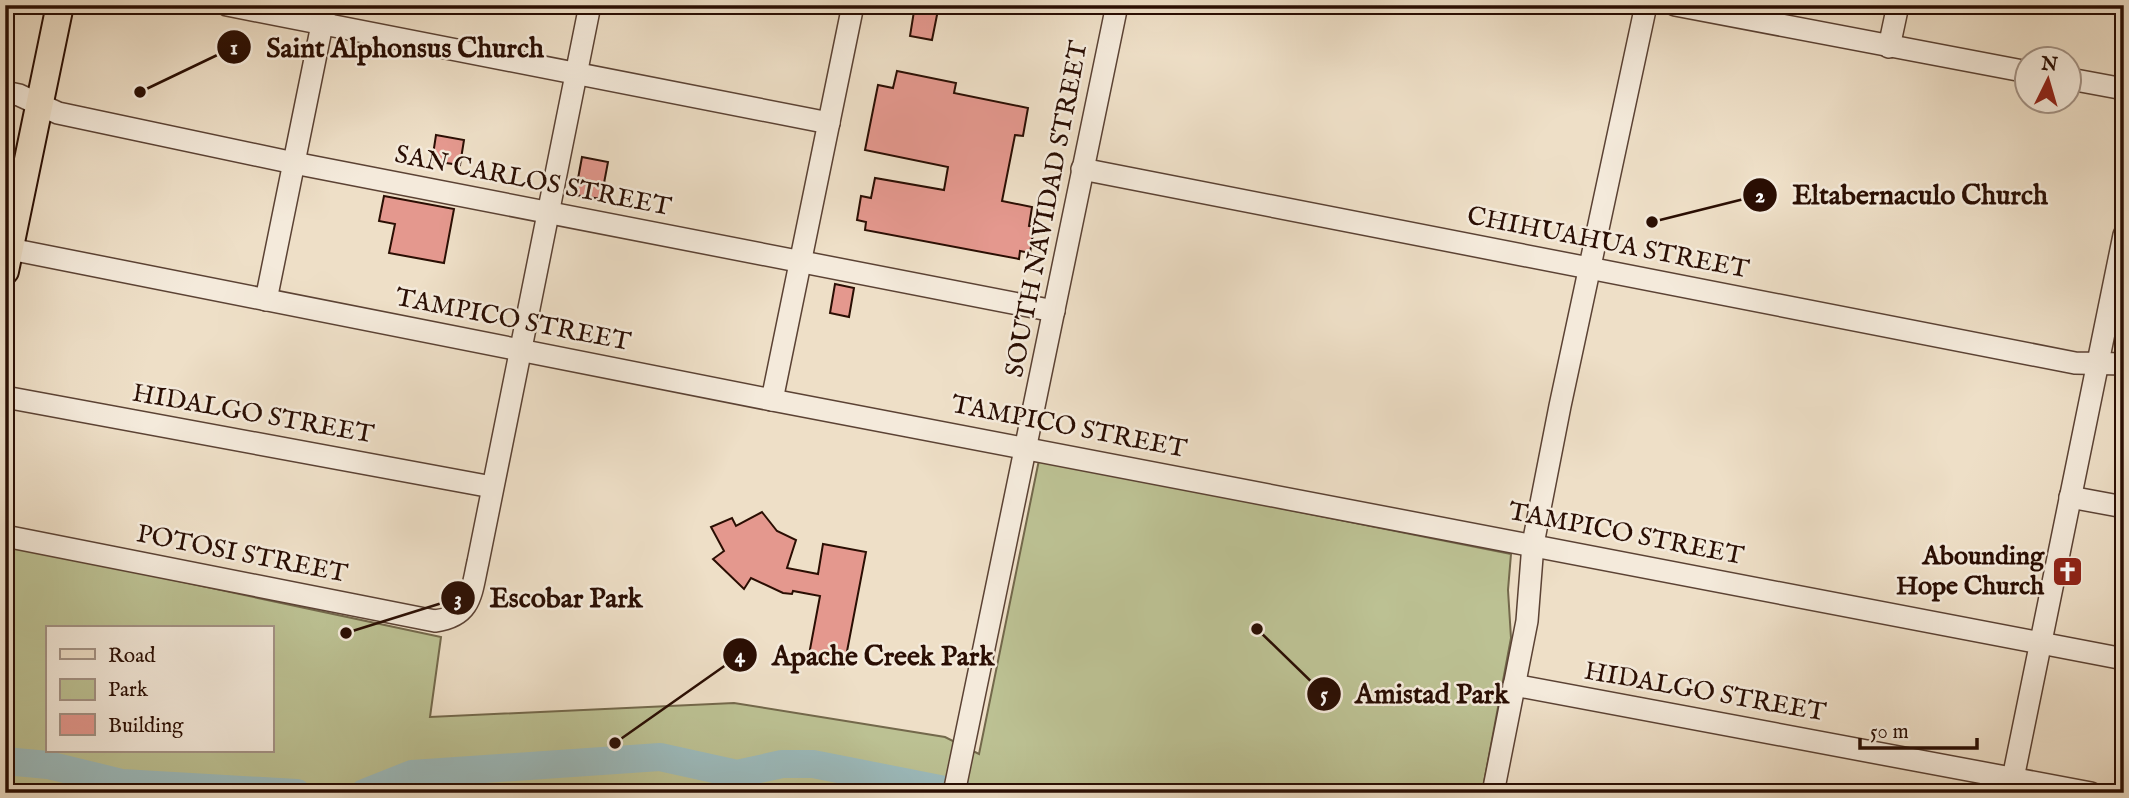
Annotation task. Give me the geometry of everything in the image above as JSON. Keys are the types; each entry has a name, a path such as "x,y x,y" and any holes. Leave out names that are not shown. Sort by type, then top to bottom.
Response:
{"main road":[{"path":"7,256 60,5"}],"street":[{"path":"227,5 324,15 575,75 829,123"},
{"path":"492,487 590,5"},
{"path":"772,400 853,5"},
{"name":"SOUTH NAVIDAD STREET","path":"954,793 1028,448 1117,5"},
{"path":"1493,793 1527,621 1533,544 1587,268 1646,5"},
{"path":"1675,5 2014,69"},
{"path":"1889,47 1898,5"},
{"path":"266,300 324,15"},
{"path":"2084,82 2124,89"},
{"name":"SAN CARLOS STREET","path":"5,92 58,113 294,163 1054,311"},
{"name":"CHIHUAHUA STREET","path":"1082,169 2075,363 2124,364"},
{"path":"2012,785 2124,235"},
{"name":"TAMPICO STREET","path":"7,256 266,300 772,400 2124,659"},
{"name":"HIDALGO STREET","path":"5,397 492,487"},
{"name":"POTOSI STREET","path":"5,536 435,621 452,618 465,607 478,562 492,487"},
{"path":"2070,497 2124,508"},
{"name":"HIDALGO STREET","path":"1514,685 2012,785 2091,793"}],"green space":[{"path":"1039,460 1511,554 1508,590 1511,638 1482,793 5,793 5,544 441,637 430,717 734,703 945,737 979,754"}],"building":[{"path":"915,5 939,5 932,40 910,36"},
{"path":"897,71 956,83 954,93 1028,108 1023,136 1015,135 1002,201 1032,207 1029,226 1034,227 1030,253 1020,251 1019,259 865,230 866,222 857,220 861,196 871,198 875,178 944,190 948,167 865,150 878,85 893,88"},
{"path":"436,135 464,140 460,165 432,161"},
{"path":"582,157 608,162 601,199 575,195"},
{"path":"384,196 454,209 444,263 389,253 395,224 379,221"},
{"path":"835,284 854,288 849,317 830,313"},
{"path":"762,512 777,531 796,540 787,568 818,574 823,544 866,552 844,667 808,660 820,596 793,591 792,594 783,593 751,578 744,589 713,559 724,551 711,527 732,518 736,526"}],"waterway":[{"path":"364,793 412,774 660,757 737,774 782,764 813,764 960,793"},
{"path":"5,761 48,765 122,783 297,793"}],"place":[{"name":"Saint Alphonsus Church","path":"140,92"},
{"name":"Eltabernaculo Church","path":"1652,222"},
{"name":"Abounding Hope Church","path":"2067,571"},
{"name":"Amistad Park","path":"1257,629"},
{"name":"Escobar Park","path":"346,633"},
{"name":"Apache Creek Park","path":"615,743"}]}
